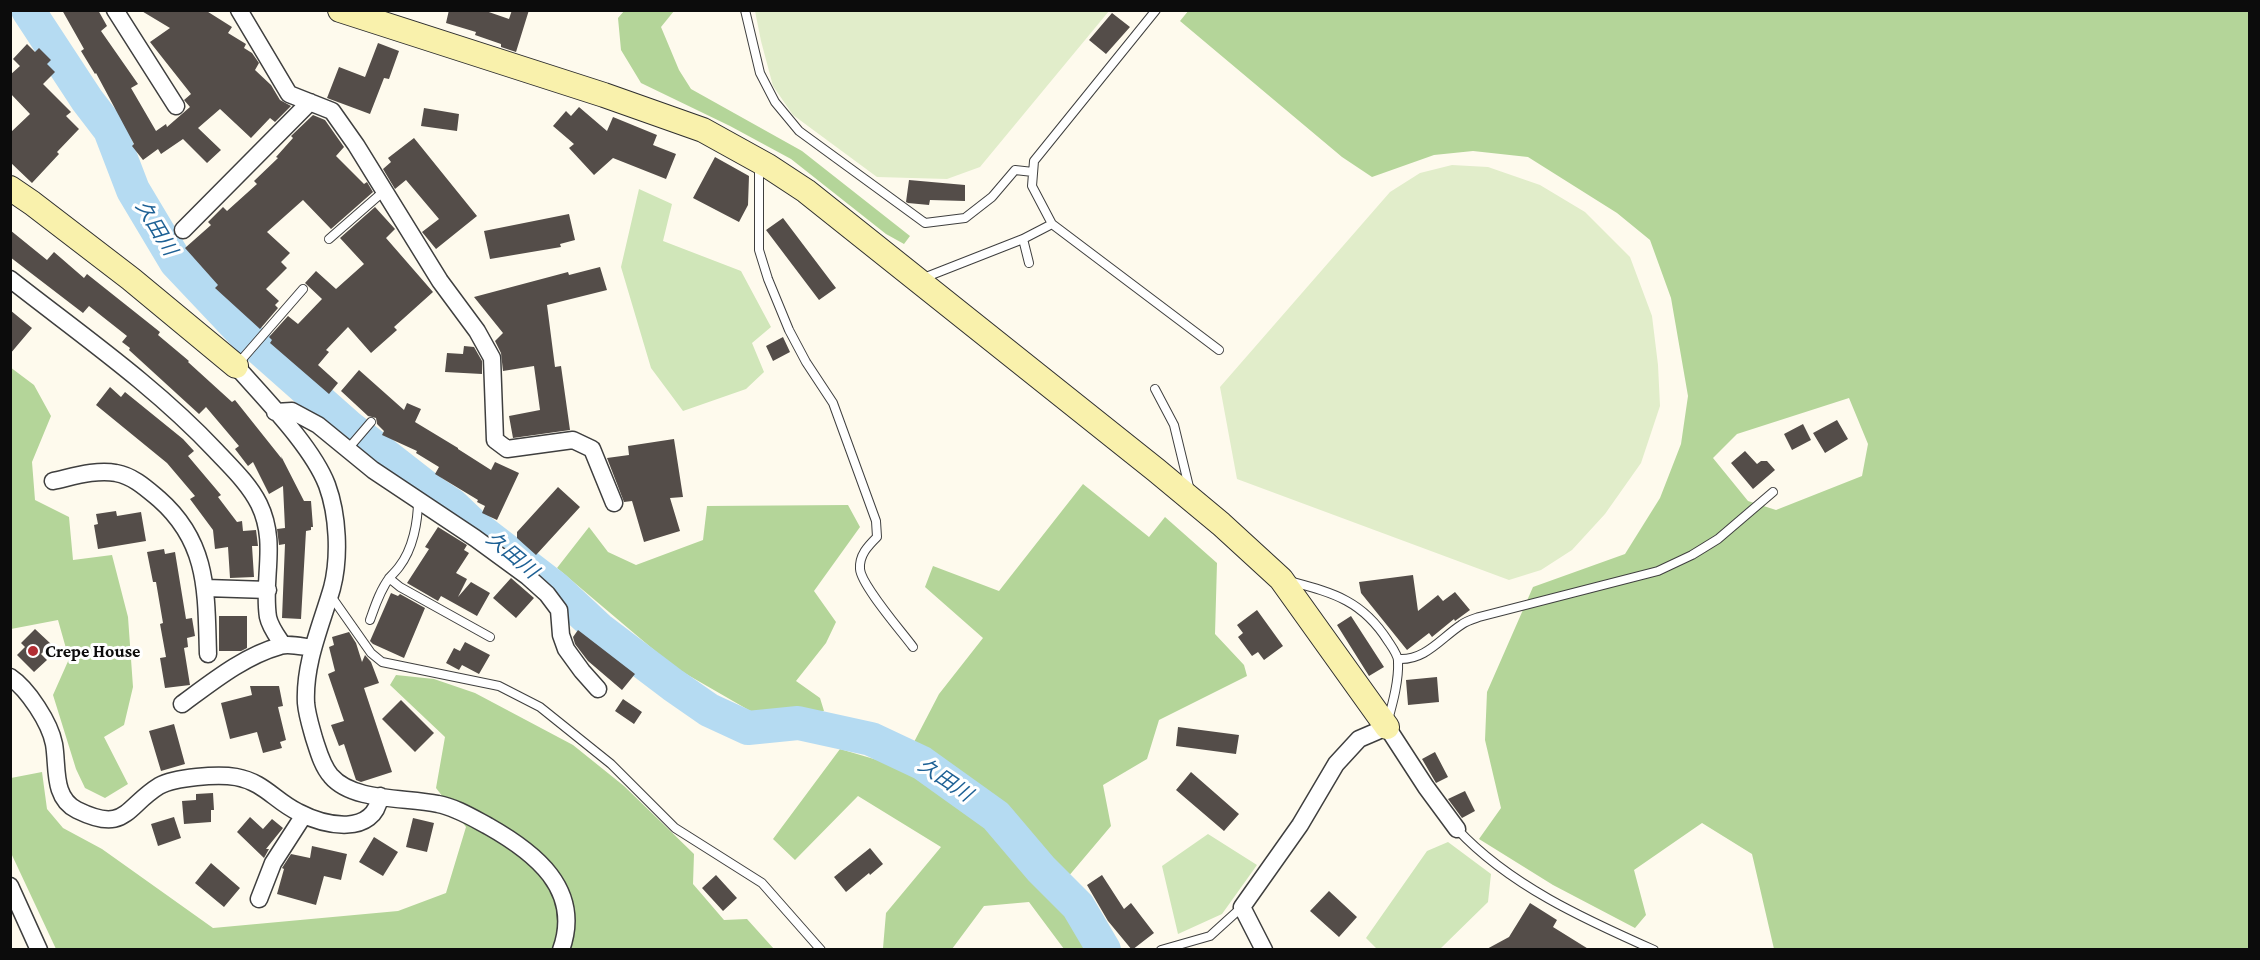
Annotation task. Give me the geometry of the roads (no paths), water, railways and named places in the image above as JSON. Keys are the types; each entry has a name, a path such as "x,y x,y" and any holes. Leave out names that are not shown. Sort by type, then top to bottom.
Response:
{"street":[{"path":"115,10 176,106"},
{"path":"239,10 289,94 332,111 356,145 440,281 477,331 492,358 495,441 507,449 573,440 592,449 614,503"},
{"path":"340,10 604,95 703,130 759,161 806,191 1192,500 1281,579 1456,829"},
{"path":"183,230 310,102"},
{"path":"10,188 241,360 275,412 313,458 327,487 333,513 337,557 313,648 306,703 309,721 329,774 338,783 354,791 440,804 477,820 511,839 538,860 555,881 563,900 566,919 565,938 561,950"},
{"path":"10,279 192,426 240,476 259,504 269,534 268,618 274,633 283,645"},
{"path":"275,412 292,411 351,446 373,470 475,538 527,576 547,594 559,610 561,635 566,649 598,689"},
{"path":"52,481 95,472 115,472 131,478 146,488 171,510 190,536 198,555 206,588 208,654"},
{"path":"206,588 268,590"},
{"path":"182,704 226,672 283,645 313,648"},
{"path":"10,676 25,689 49,731 54,743 61,792 69,805 76,810 100,818 114,819 124,816 149,794 170,781 232,777 251,780 303,815 331,822 353,824 366,822 378,808 380,796"},
{"path":"1264,950 1242,907 1300,825 1336,764 1359,739 1386,727"},
{"path":"259,899 273,863 303,815"},
{"path":"10,886 39,950"}],"lane":[{"path":"745,10 760,73 775,102 799,131 925,223 965,218 992,197 1015,170 1033,172"},
{"path":"1156,10 1034,161 1032,186 1052,224 1219,350"},
{"path":"759,161 759,241 762,260 789,330 806,362 833,403 876,521 876,537 863,553 860,570 865,583 913,647"},
{"path":"329,239 384,191"},
{"path":"918,281 1023,239 1052,224"},
{"path":"1023,239 1029,263"},
{"path":"241,360 303,290"},
{"path":"1155,389 1174,425 1192,500"},
{"path":"351,446 369,425"},
{"path":"1398,659 1405,660 1422,655 1463,624 1479,616 1658,571 1692,555 1718,539 1773,492"},
{"path":"370,620 379,597 389,578 401,565 414,535 418,520 418,499"},
{"path":"389,578 400,587 490,637"},
{"path":"1281,579 1335,594 1348,600 1363,610 1379,627 1398,659 1393,704 1386,727"},
{"path":"329,594 371,653 382,662 499,686 540,707 611,764 675,828 762,883 821,950"},
{"path":"1456,829 1483,855 1532,888 1599,926 1654,950"},
{"path":"1161,950 1210,936 1242,907"}],"waterway":[{"name":"久田川","path":"28,10 87,100 110,130 133,190 176,262 246,336 350,428 452,505 473,525 555,588 599,629 709,710 748,728 798,723 871,739 922,763 996,816 1041,869 1078,906 1104,950"}],"place":[{"name":"Crepe House","path":"33,651"}]}
